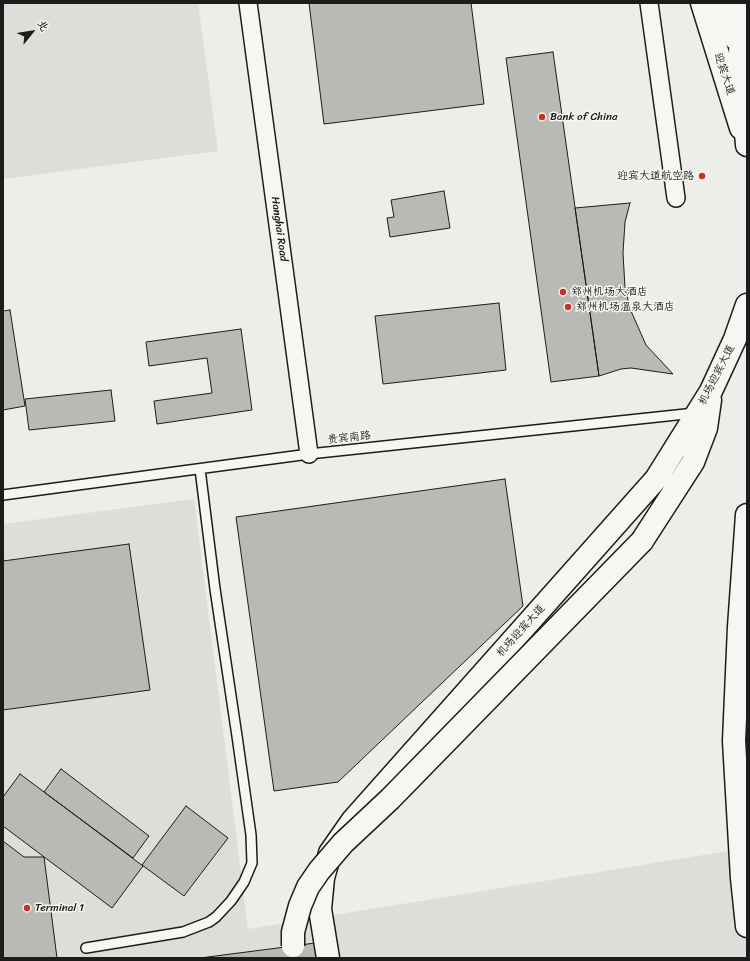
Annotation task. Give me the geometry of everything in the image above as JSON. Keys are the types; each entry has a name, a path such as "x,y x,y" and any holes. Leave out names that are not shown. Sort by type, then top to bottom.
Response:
{"main road":[{"name":"迎宾大道","path":"702,3 747,145"},
{"path":"723,3 740,55"},
{"name":"迎宾大道","path":"741,3 740,55 747,145"},
{"name":"机场迎宾大道","path":"328,958 320,909 323,878 330,853 364,808 656,479 711,391 735,340 747,306"},
{"path":"293,946 294,932 300,906 308,887 318,871 343,843 390,799 642,541 693,462 706,428 711,391"},
{"path":"747,515 739,628 734,741 742,878 747,926"}],"street":[{"name":"Hanghai Road","path":"248,3 309,454"},
{"path":"649,3 676,198"}],"lane":[{"name":"贵宾南路","path":"3,495 309,454 698,412"},
{"path":"86,948 175,933 196,928 209,922 216,917 231,901 244,882 252,863 251,834 215,589 200,469"}],"shaded area":[{"path":"3,3 198,3 218,151 3,179"},
{"path":"194,499 248,929 747,848 747,958 3,958 3,524"}],"building":[{"path":"309,3 471,3 484,104 324,124"},
{"name":"郑州机场大酒店","path":"553,52 599,376 551,382 506,58"},
{"path":"444,191 450,228 390,237 387,218 394,217 391,200"},
{"path":"630,203 625,222 623,253 625,288 631,311 646,345 673,374 631,368 621,369 599,376 575,208"},
{"path":"499,303 506,370 383,384 375,316"},
{"path":"10,310 25,406 3,410 3,311"},
{"path":"241,329 252,410 157,424 154,401 212,393 207,358 149,366 146,342"},
{"path":"111,390 115,421 29,430 25,399"},
{"path":"505,479 523,606 338,782 274,791 236,517"},
{"path":"129,544 150,690 3,710 3,561"},
{"path":"61,769 149,836 133,858 44,792"},
{"path":"20,774 143,866 112,908 3,826 3,797"},
{"path":"186,806 228,838 184,896 142,865"},
{"name":"Terminal 1","path":"3,841 24,857 44,857 57,958 3,958"},
{"path":"315,943 317,958 200,958 293,946"}],"place":[{"name":"Bank of China","path":"542,117"},
{"name":"迎宾大道航空路","path":"702,176"},
{"name":"郑州机场大酒店","path":"563,292"},
{"name":"郑州机场温泉大酒店","path":"568,307"},
{"name":"Terminal 1","path":"27,908"}]}
